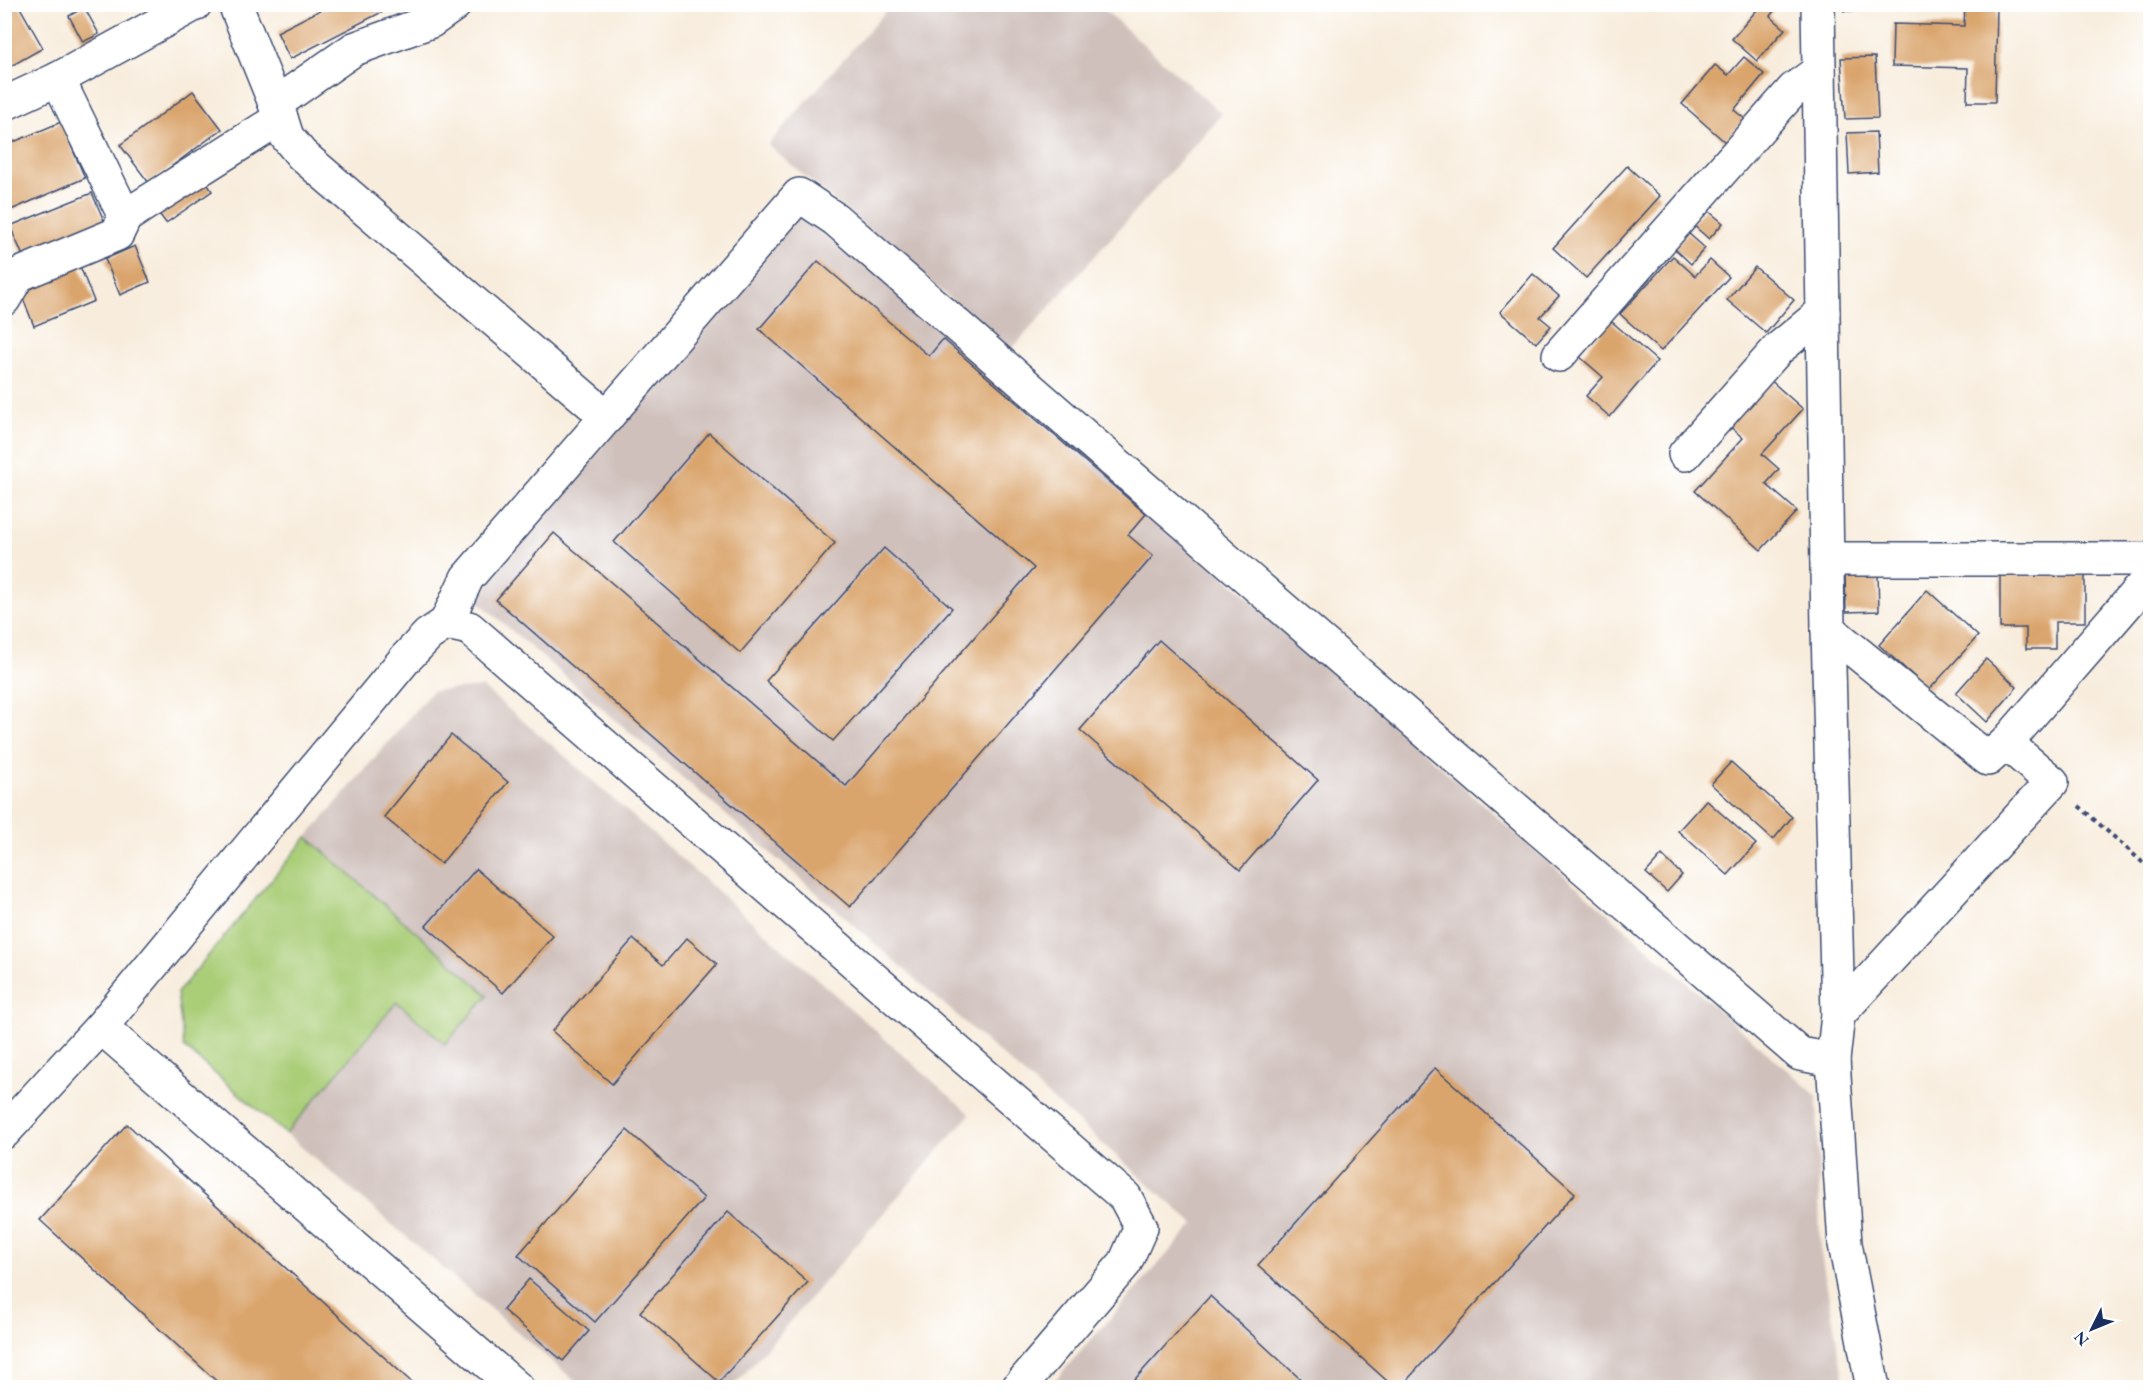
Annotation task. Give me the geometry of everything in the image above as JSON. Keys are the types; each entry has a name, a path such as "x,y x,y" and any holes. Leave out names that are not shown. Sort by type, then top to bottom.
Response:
{"street":[{"path":"4,104 58,79 195,4"},
{"path":"234,4 287,137 302,155 607,417"},
{"path":"4,299 18,275 117,234 125,217 278,111 354,49 431,21 455,4"},
{"path":"1818,4 1828,629 1838,1015 1833,1060 1845,1244 1873,1388"},
{"path":"1559,355 1794,89 1819,71"},
{"path":"58,79 125,217"},
{"path":"4,1132 101,1027 406,658 428,636 446,623 467,578 799,195 835,219 1800,1054 1833,1060"},
{"path":"1685,454 1778,349 1823,312"},
{"path":"1827,559 2151,559"},
{"path":"1828,629 1988,759 2006,743 2151,577"},
{"path":"446,623 468,628 485,641 1125,1197 1141,1227 1125,1263 1018,1388"},
{"path":"1838,1015 2052,782 2006,743"},
{"path":"101,1027 517,1388"}],"path":[{"path":"2052,782 2151,869"}],"shaded area":[{"path":"891,5 1099,5 1222,114 1011,350 768,145"},
{"path":"800,213 830,227 1522,839 1817,1096 1820,1248 1845,1387 1049,1387 1194,1224 848,920 474,598"},
{"path":"482,687 560,752 970,1114 732,1388 582,1387 286,1134 398,1002 413,929 307,837 432,691"}],"green space":[{"path":"307,837 488,995 445,1044 397,1002 286,1134 184,1047 177,993"}],"building":[{"path":"4,4 18,4 43,48 4,70"},
{"path":"332,4 378,4 382,12 290,59 277,32"},
{"path":"1762,4 1780,4 1770,16 1785,29 1757,61 1732,39"},
{"path":"1844,4 1873,4 1873,10 1844,11"},
{"path":"1965,4 1997,5 1995,102 1967,102 1968,68 1892,66 1893,24 1964,26"},
{"path":"84,7 99,34 83,42 69,16"},
{"path":"1744,57 1764,74 1734,110 1745,119 1725,142 1682,104 1715,65 1728,75"},
{"path":"1875,57 1878,118 1845,119 1841,58"},
{"path":"193,91 222,129 149,183 120,145"},
{"path":"61,122 85,178 4,213 4,146"},
{"path":"1876,132 1878,172 1849,174 1847,133"},
{"path":"1627,166 1660,196 1586,278 1553,248"},
{"path":"204,179 212,191 166,223 157,211"},
{"path":"92,193 105,223 23,256 10,226"},
{"path":"1705,208 1723,223 1709,239 1692,224"},
{"path":"1687,232 1705,248 1691,264 1674,248"},
{"path":"135,246 150,282 120,295 105,259"},
{"path":"1673,256 1695,276 1710,260 1729,277 1661,351 1620,314"},
{"path":"818,261 929,356 943,339 1146,514 1128,535 1153,556 850,907 496,600 554,533 846,786 1034,568 759,329"},
{"path":"79,264 94,301 34,326 19,288"},
{"path":"1755,267 1794,300 1766,333 1727,300"},
{"path":"1533,274 1559,296 1540,317 1551,326 1536,343 1500,312"},
{"path":"1611,321 1657,361 1610,417 1586,396 1603,377 1580,357"},
{"path":"1768,378 1803,409 1762,454 1779,469 1766,484 1797,511 1761,550 1695,491 1743,438 1727,424"},
{"path":"709,433 835,543 740,653 614,542"},
{"path":"884,548 952,608 833,741 766,681"},
{"path":"1845,574 1878,574 1879,611 1846,612"},
{"path":"2000,575 2085,575 2085,622 2055,622 2055,649 2026,649 2026,628 2000,628"},
{"path":"1927,590 1978,636 1929,690 1879,645"},
{"path":"1159,640 1318,780 1240,870 1080,730"},
{"path":"1986,659 2017,687 1987,722 1956,693"},
{"path":"451,735 508,782 441,864 384,817"},
{"path":"1731,762 1792,817 1773,840 1711,784"},
{"path":"1706,800 1756,844 1728,875 1678,831"},
{"path":"1662,855 1682,875 1667,892 1646,873"},
{"path":"476,869 553,936 503,993 426,926"},
{"path":"687,938 717,964 612,1084 552,1031 633,939 663,965"},
{"path":"1435,1068 1575,1193 1400,1388 1395,1388 1258,1265"},
{"path":"127,1124 418,1388 224,1388 40,1220"},
{"path":"627,1130 704,1198 595,1322 518,1255"},
{"path":"728,1212 808,1282 719,1382 640,1312"},
{"path":"529,1279 589,1331 563,1361 503,1310"},
{"path":"1210,1296 1310,1388 1127,1388"}]}
